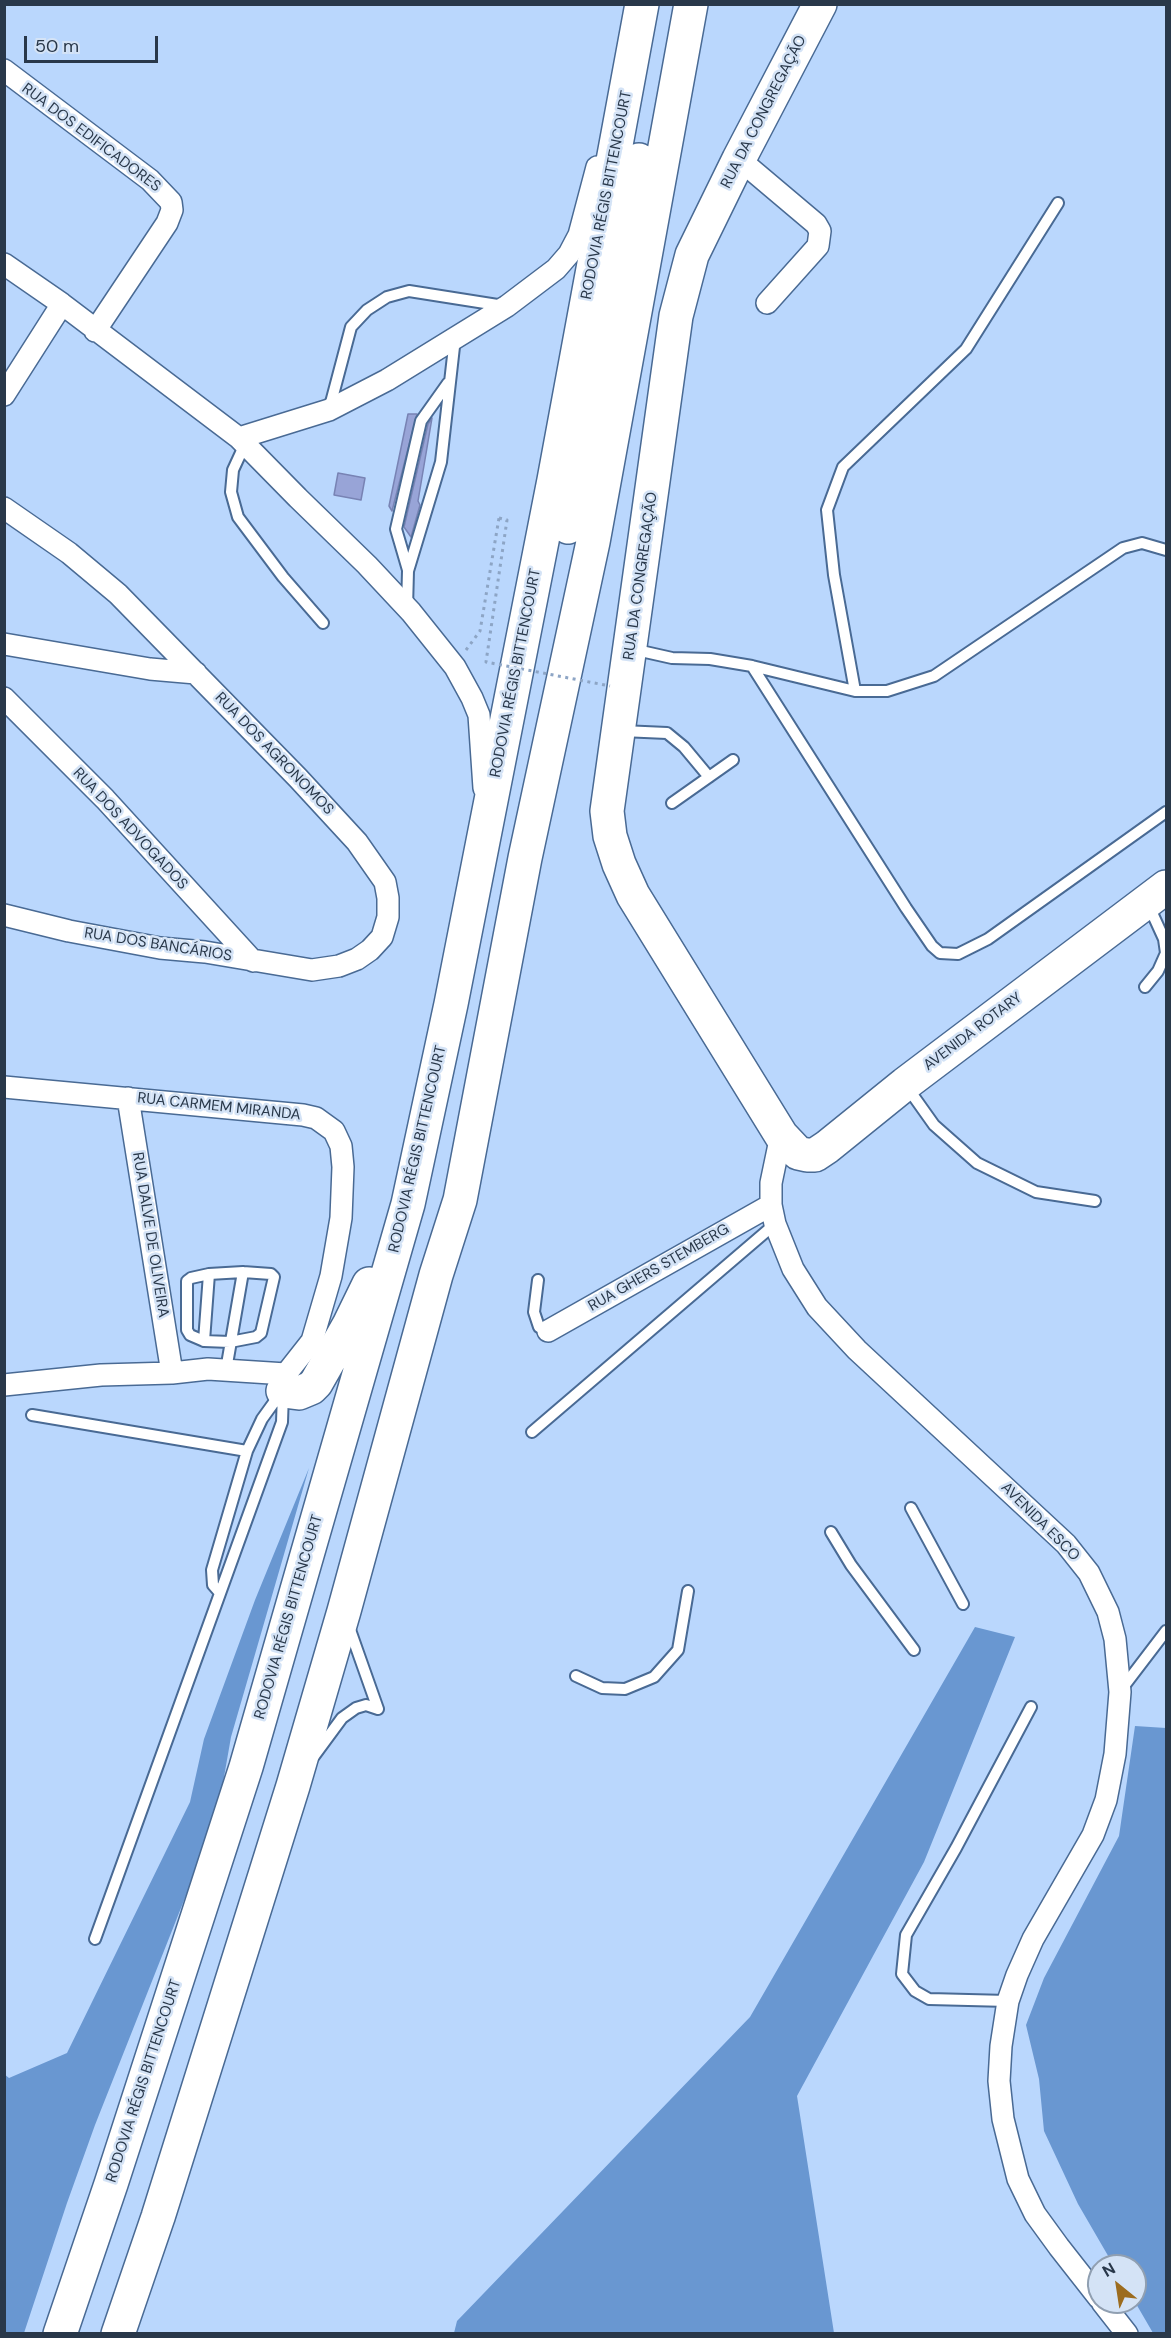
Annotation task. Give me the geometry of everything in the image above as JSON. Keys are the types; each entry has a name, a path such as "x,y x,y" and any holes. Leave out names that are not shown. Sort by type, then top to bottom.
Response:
{"main road":[{"name":"RODOVIA RÉGIS BITTENCOURT","path":"60,2334 115,2173 246,1767 408,1204 481,851 586,309 642,4"},
{"name":"RUA DA CONGREGAÇÃO","path":"781,1135 633,895 610,836 607,811 676,316 692,255 820,4"},
{"path":"451,1004 500,832 548,628 685,5"},
{"path":"118,2334 161,2205 292,1786 344,1611 436,1275 460,1200 525,858 593,542 685,5"},
{"path":"481,851 484,789 519,564 534,525 558,372 586,309"},
{"name":"AVENIDA ROTARY","path":"781,1135 798,1153 815,1155 905,1084 1157,895"},
{"path":"284,1383 299,1393 305,1392 316,1383 349,1325 408,1204"}],"street":[{"path":"242,441 329,410 387,380 507,306 556,269 569,254 579,235 605,132 633,53"},
{"name":"RUA DOS EDIFICADORES","path":"4,70 150,180 171,202 167,223 95,330"},
{"path":"739,159 816,224 820,231 818,246 767,303"},
{"path":"4,264 62,304 242,441 297,498 368,565 465,681 479,715 484,789"},
{"path":"4,395 62,304"},
{"path":"4,508 69,553 118,594 196,673"},
{"path":"4,644 150,669 196,673"},
{"name":"RUA DOS AGRONOMOS","path":"196,673 357,842 385,882 388,917 382,937 370,950 357,959 339,966 312,970"},
{"name":"RUA DOS ADVOGADOS","path":"4,698 105,799 253,961"},
{"name":"RUA DOS BANCÁRIOS","path":"4,915 160,948 205,952 312,970"},
{"name":"RUA CARMEM MIRANDA","path":"4,1087 303,1115 316,1118 334,1131 341,1146 343,1167 341,1218 331,1276 312,1341 284,1383"},
{"name":"RUA DALVE DE OLIVEIRA","path":"128,1098 172,1373"},
{"name":"AVENIDA ESCO","path":"781,1135 771,1183 773,1214 793,1269 817,1307 857,1350 1066,1544 1089,1573 1108,1612 1115,1639 1120,1692 1115,1754 1106,1800 1094,1835 1033,1939 1008,2001 1001,2046 999,2081 1003,2120 1018,2179 1035,2214 1087,2283"},
{"name":"RUA GHERS STEMBERG","path":"548,1331 773,1214"},
{"path":"4,1385 101,1375 226,1370 284,1383"},
{"path":"1111,2314 1126,2334"}],"lane":[{"path":"855,691 834,575 827,510 843,467 966,349 1058,203"},
{"path":"329,410 351,327 367,310 387,297 409,291 507,306"},
{"path":"407,609 408,571 441,462 455,338"},
{"path":"408,571 396,529 421,421 450,380"},
{"path":"242,441 233,470 231,492 238,518 283,577 323,622"},
{"path":"631,649 672,658 752,666 855,691 887,691 934,675 1123,548 1142,543 1167,550"},
{"path":"752,666 906,908 932,946 940,953 958,954 988,939 1167,813"},
{"path":"619,731 667,733 684,747 710,777"},
{"path":"672,803 733,760"},
{"path":"1145,987 1158,971 1166,953 1157,895"},
{"path":"905,1084 934,1125 977,1163 1036,1192 1095,1201"},
{"path":"532,1432 773,1214"},
{"path":"226,1370 243,1272"},
{"path":"243,1272 271,1274 274,1277 261,1333 256,1337 230,1342 204,1341 190,1335 187,1330 187,1281 209,1274 243,1272"},
{"path":"204,1341 209,1274"},
{"path":"538,1280 534,1312 539,1327 548,1331"},
{"path":"220,1593 213,1585 212,1570 247,1452 262,1419 284,1383"},
{"path":"95,1939 282,1422 284,1383"},
{"path":"32,1415 247,1452"},
{"path":"911,1508 963,1604"},
{"path":"831,1532 851,1565 914,1650"},
{"path":"576,1676 602,1688 625,1689 654,1677 678,1650 688,1591"},
{"path":"292,1786 342,1718 366,1705 378,1709 344,1611"},
{"path":"1120,1692 1167,1631"},
{"path":"1008,2001 928,1999 915,1991 903,1974 906,1935 956,1848 1031,1707"}],"path":[{"path":"455,667 480,631 499,518 507,520 486,662 610,686"}],"shaded area":[{"path":"309,1468 231,1737 217,1817 95,2125 24,2333 5,2333 4,2074 9,2078 67,2053 190,1802 204,1739 255,1600"},
{"path":"975,1627 1015,1637 924,1862 797,2096 834,2333 454,2333 457,2321 750,2017"},
{"path":"1135,1726 1166,1728 1166,2333 1153,2333 1142,2314 1147,2314 1147,2254 1107,2254 1078,2204 1044,2131 1039,2079 1026,2025 1044,1978 1119,1836"}],"building":[{"path":"408,414 417,414 392,511 389,506"},
{"path":"432,418 418,501 420,505 411,537 404,527 428,424"},
{"path":"338,473 365,478 361,500 334,495"}]}
